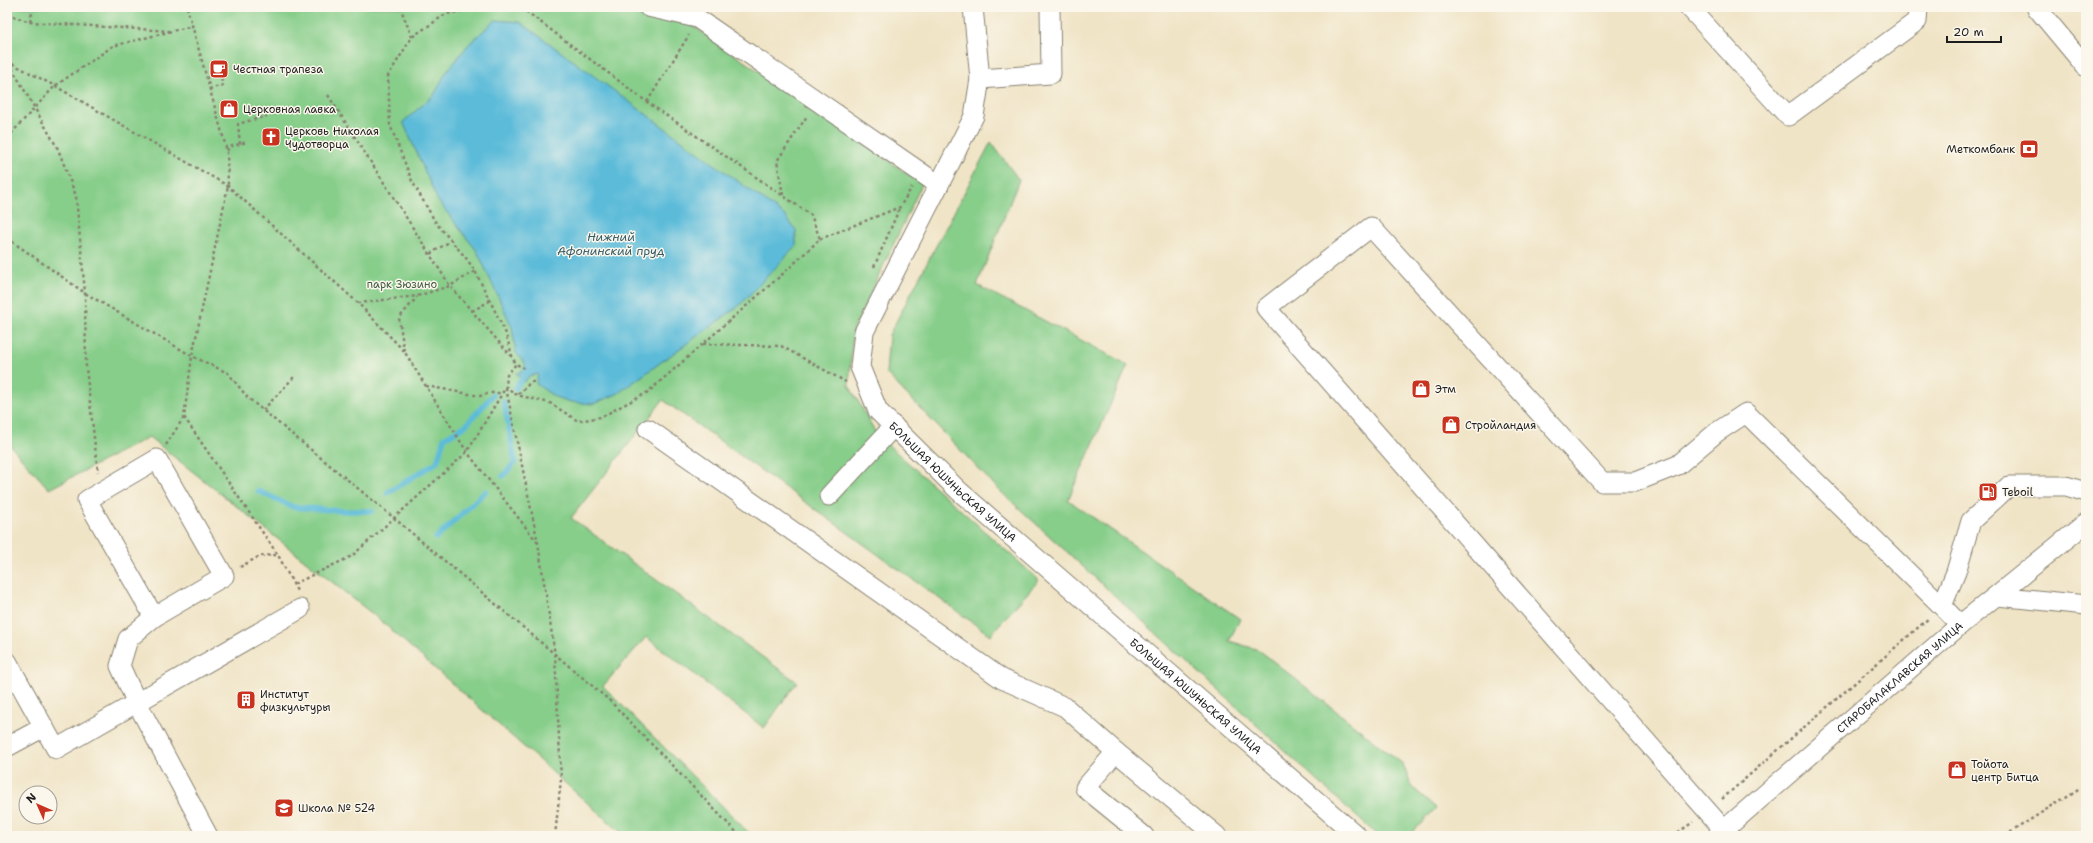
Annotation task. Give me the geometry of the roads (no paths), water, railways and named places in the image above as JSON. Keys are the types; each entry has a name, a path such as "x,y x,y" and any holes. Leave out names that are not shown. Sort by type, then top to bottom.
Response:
{"street":[{"path":"648,7 697,18 921,171 939,185"},
{"name":"БОЛЬШАЯ ЮШУНЬСКАЯ УЛИЦА","path":"973,7 980,79 974,116 864,332 860,367 878,410 960,491 1357,836"},
{"path":"980,79 1051,74 1050,7"},
{"path":"1689,7 1788,116 1917,21 1918,7"},
{"path":"2036,7 2086,67"},
{"path":"1720,833 1707,811 1266,308 1371,227 1602,482 1635,482 1678,465 1717,432 1746,413 1960,625"},
{"path":"829,496 894,426"},
{"path":"648,429 1002,679 1066,707 1116,752 1217,836"},
{"path":"154,617 87,500 157,459 224,576 154,617 128,639 120,666 137,703 208,836"},
{"path":"1942,606 1956,572 1971,521 2009,486 2066,486 2086,492"},
{"name":"СТАРОБАЛАКЛАВСКАЯ УЛИЦА","path":"1720,833 1960,625 2086,524"},
{"path":"1997,596 2086,605"},
{"path":"7,661 56,749 300,609"},
{"path":"7,747 44,727"},
{"path":"1116,752 1085,788 1144,836"}],"water":[{"name":"Нижний Афонинский пруд","path":"495,20 520,22 784,215 796,230 796,246 739,306 617,394 593,404 571,402 555,397 536,384 538,374 529,376 525,382 516,373 521,372 526,365 516,353 512,327 477,251 438,201 403,122 434,95 445,74 468,45"}],"waterway":[{"path":"515,388 526,374"},
{"path":"387,493 437,462 444,438 465,426 493,395"},
{"path":"503,476 515,462 504,402"},
{"path":"258,491 293,507 345,511 372,511"},
{"path":"436,538 486,491"}],"place":[{"name":"Честная трапеза","path":"219,69"},
{"name":"Церковная лавка","path":"229,109"},
{"name":"Церковь Николая Чудотворца","path":"271,137"},
{"name":"Меткомбанк","path":"2029,149"},
{"name":"Этм","path":"1421,389"},
{"name":"Стройландия","path":"1451,425"},
{"name":"Teboil","path":"1988,492"},
{"name":"Институт физкультуры","path":"246,700"},
{"name":"Тойота центр Битца","path":"1957,770"},
{"name":"Школа № 524","path":"284,808"}],"park label":[{"name":"парк Зюзино","path":"402,284"}]}
